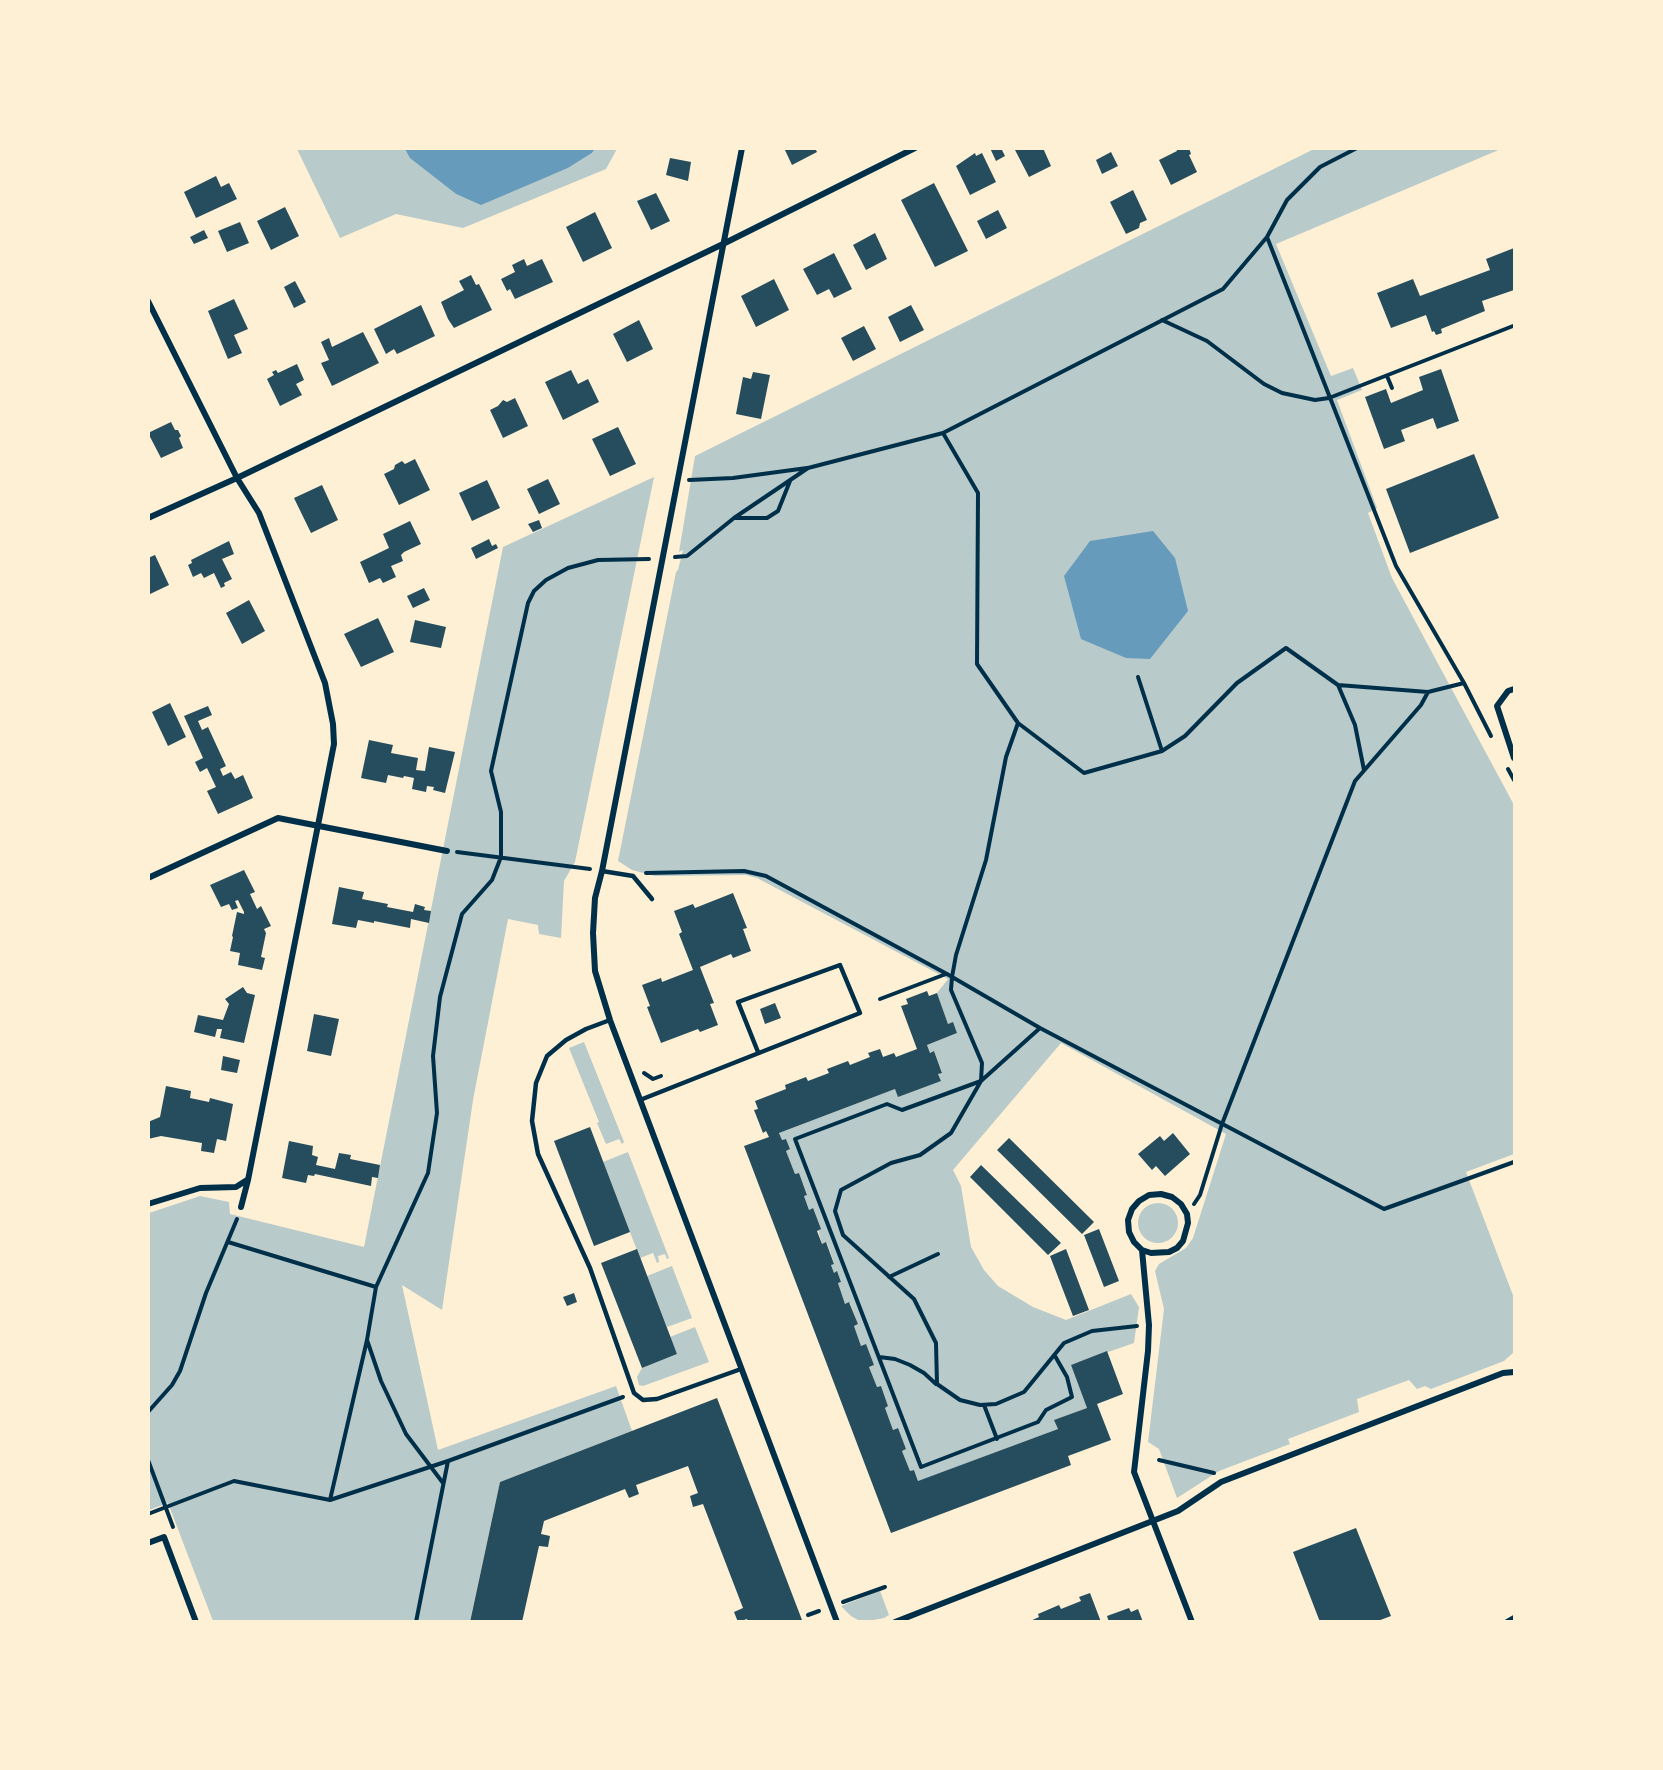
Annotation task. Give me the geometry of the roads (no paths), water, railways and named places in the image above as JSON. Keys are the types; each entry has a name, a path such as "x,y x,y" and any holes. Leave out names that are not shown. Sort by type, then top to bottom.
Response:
{"street":[{"path":"742,148 595,898 593,933 595,971 610,1020 837,1622"},
{"path":"148,518 237,478 723,244 915,148"},
{"path":"148,301 237,478 259,513 325,683 334,734 334,744 241,1207"},
{"path":"1515,689 1508,691 1497,706 1515,758"},
{"path":"148,878 278,818 447,851"},
{"path":"148,1204 200,1188 236,1187 248,1180"},
{"path":"1142,1250 1150,1254 1160,1254 1177,1248 1187,1232 1187,1214 1181,1204 1172,1197 1161,1194 1149,1195 1132,1209 1128,1220 1129,1232 1134,1242 1142,1250 1149,1324 1134,1472 1192,1622"},
{"path":"895,1622 1178,1511 1221,1482 1503,1373 1515,1372"},
{"path":"148,1543 164,1537 196,1622"},
{"path":"1507,1622 1515,1618"}],"lane":[{"path":"602,871 633,876 652,899"},
{"path":"640,1100 860,1013 840,965 738,1002 758,1052"},
{"path":"610,1020 566,1040 547,1056 536,1083 532,1120 538,1154 590,1268 634,1393 643,1400 657,1399 741,1369"}],"water":[{"path":"405,149 595,149 568,168 481,205 456,194 410,158"},
{"path":"1153,531 1175,558 1188,611 1150,659 1126,658 1081,639 1064,576 1090,541"}]}
